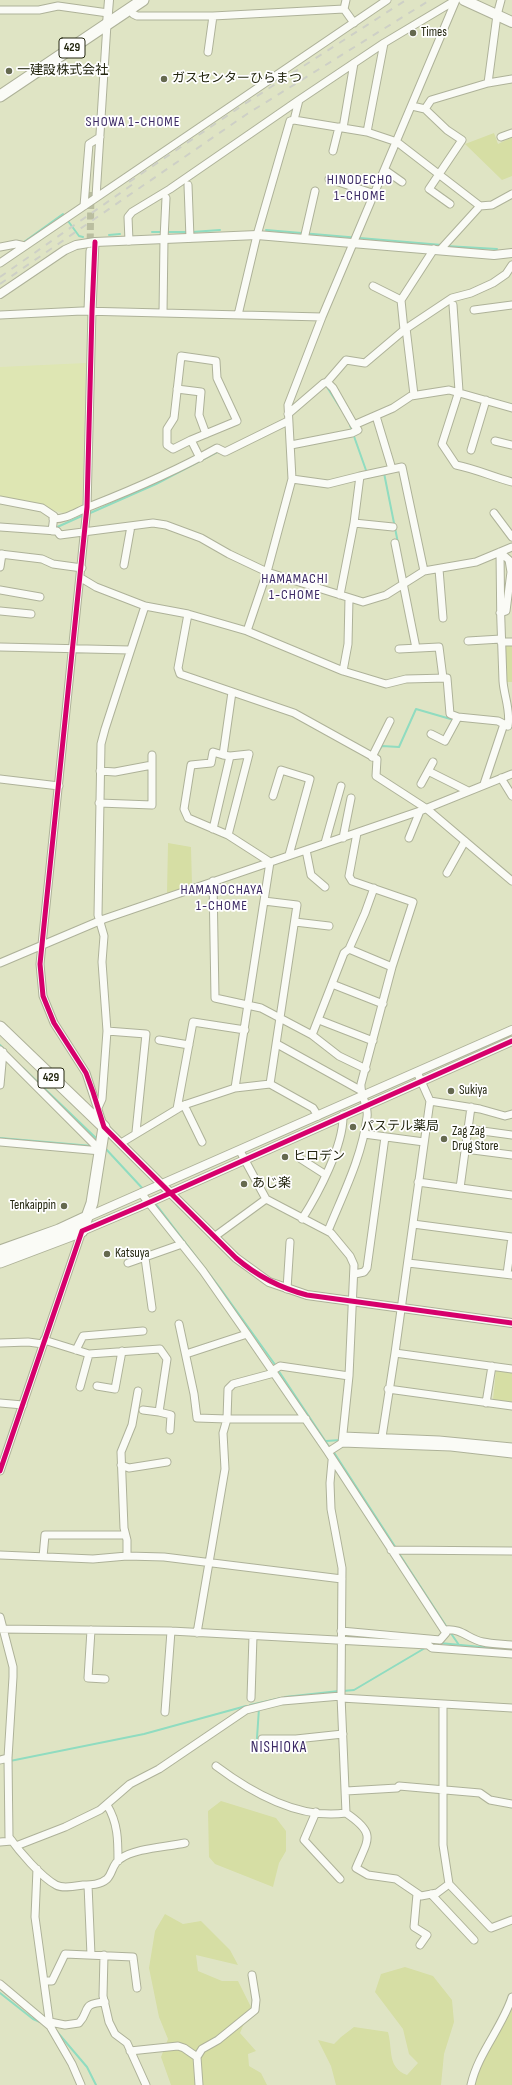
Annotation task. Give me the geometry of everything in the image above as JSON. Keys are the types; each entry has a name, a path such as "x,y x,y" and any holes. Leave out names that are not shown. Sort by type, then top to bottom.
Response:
{"highway":[{"name":"429","path":"0,96 144,0"},
{"name":"429","path":"0,1027 94,1111 104,1127"},
{"path":"0,1262 82,1231 92,1203 104,1127"},
{"path":"0,1250 59,1230 87,1217"}],"main road":[{"path":"464,0 512,22"}],"street":[{"path":"94,194 100,137 109,0"},
{"path":"346,0 344,9 354,23"},
{"path":"0,263 84,206 94,194 387,0"},
{"path":"129,241 129,214 170,190 384,43 456,0"},
{"path":"247,631 267,572 292,479 288,405 322,317 456,0"},
{"path":"488,83 497,15 501,0"},
{"path":"0,10 39,10 74,3 108,13"},
{"path":"130,9 133,14 137,16 213,16 344,9"},
{"path":"208,52 213,16"},
{"path":"367,132 384,43"},
{"path":"333,151 341,127 354,63"},
{"path":"425,109 431,100 488,83 512,80"},
{"path":"294,120 299,100"},
{"path":"412,106 425,109 447,130 462,140 439,172 429,189 450,204"},
{"path":"238,315 257,235 290,121 294,120 367,132 397,142 439,172 480,206"},
{"path":"501,137 512,133"},
{"path":"84,206 89,144 100,137"},
{"path":"385,170 402,182"},
{"path":"329,179 375,194"},
{"path":"188,185 190,234"},
{"path":"305,235 315,191"},
{"path":"414,395 401,300 440,247 480,206 492,205 512,194"},
{"path":"164,313 164,235 166,198"},
{"path":"0,294 65,250 76,245 95,242 129,241 164,235 305,235 440,247 494,255 512,253"},
{"path":"90,311 95,242"},
{"path":"0,247 16,244 25,246"},
{"path":"90,251 87,512 40,964 43,996 54,1023 86,1073 94,1111"},
{"path":"0,527 53,526 64,519 87,512 140,487 200,458 217,448 225,452 288,417 324,383 327,382 346,360 365,362 405,329 452,298 471,293 493,283 512,268"},
{"path":"373,286 401,300"},
{"path":"452,305 459,391 442,444 456,465 482,471 490,476 512,482"},
{"path":"474,310 512,305"},
{"path":"0,315 90,311 322,317"},
{"path":"181,356 216,361 218,378 237,421 173,449 167,445 167,429 174,418 178,389 181,356"},
{"path":"327,382 332,388 354,430"},
{"path":"178,389 200,392 198,415 206,434"},
{"path":"291,445 354,430 414,395 449,390 459,391 512,408"},
{"path":"471,450 486,400"},
{"path":"376,416 392,469"},
{"path":"191,440 200,458"},
{"path":"495,441 512,445"},
{"path":"292,479 328,484 402,468 424,571"},
{"path":"340,595 365,475"},
{"path":"0,500 42,508 54,516 53,526 60,535 110,527 153,523 180,529 201,538 229,554 267,572 363,602 371,601 386,595 404,582 424,571 476,562 512,547"},
{"path":"494,512 512,537"},
{"path":"354,523 393,528"},
{"path":"124,565 131,526"},
{"path":"395,543 416,648"},
{"path":"484,784 508,726 509,715 503,685 500,613 500,552"},
{"path":"500,552 509,560 511,572 506,611 500,613"},
{"path":"0,567 1,554 42,559 53,564 82,568"},
{"path":"439,569 443,618"},
{"path":"81,578 96,587 145,606 188,614 247,631 343,672 386,684 406,679 445,678"},
{"path":"0,590 40,597"},
{"path":"343,672 348,644 349,598"},
{"path":"94,1111 102,1099 107,1031 102,962 104,936 98,915 101,744 104,729 145,606"},
{"path":"0,611 31,614"},
{"path":"188,614 178,668 180,674 294,713 377,759 376,776 465,841 512,881"},
{"path":"468,641 501,640 512,642"},
{"path":"444,643 445,678"},
{"path":"0,647 130,650"},
{"path":"399,649 439,647 450,714 457,719 498,720 508,726"},
{"path":"213,829 226,756 232,692"},
{"path":"431,734 445,741 457,719"},
{"path":"372,757 390,721"},
{"path":"228,836 250,754 226,756 213,752 212,763 191,764 184,809 188,818 228,836 270,862"},
{"path":"99,803 152,805 152,755"},
{"path":"421,784 433,762"},
{"path":"100,771 115,772 152,765"},
{"path":"273,796 281,770 310,779 289,856"},
{"path":"428,771 468,791"},
{"path":"0,963 100,921 423,810 484,784 512,774"},
{"path":"502,778 512,796"},
{"path":"0,779 59,786"},
{"path":"325,843 341,786"},
{"path":"343,838 351,798"},
{"path":"409,838 423,810"},
{"path":"328,1231 361,1150 368,1115 361,1094 366,1069 392,967 413,902 352,881 349,876 357,833"},
{"path":"446,874 465,841"},
{"path":"306,850 311,874 325,887"},
{"path":"235,1088 249,1006 270,862"},
{"path":"213,881 215,998 261,1008 312,1035 339,1056 366,1069"},
{"path":"312,1035 344,953 349,949 374,888"},
{"path":"264,900 297,905 282,1018 270,1084"},
{"path":"295,922 329,926"},
{"path":"349,949 392,967"},
{"path":"332,984 383,1004"},
{"path":"319,1020 373,1041"},
{"path":"177,1109 193,1022 245,1030"},
{"path":"87,1217 318,1116 361,1094 417,1072 512,1030"},
{"path":"107,1031 146,1034 136,1132"},
{"path":"159,1040 189,1045"},
{"path":"0,1471 82,1231 152,1202 244,1159 512,1041"},
{"path":"277,1044 361,1094"},
{"path":"0,1085 1,1051"},
{"path":"1,1051 102,1147"},
{"path":"382,1438 430,1101 417,1072"},
{"path":"120,1143 136,1132 184,1105 235,1088 270,1084 313,1108 318,1116"},
{"path":"430,1101 471,1107 505,1116 512,1114"},
{"path":"184,1105 202,1142"},
{"path":"460,1188 471,1107"},
{"path":"302,1219 322,1188 343,1127 343,1115"},
{"path":"104,1127 214,1236 252,1271 269,1282 287,1290 307,1295 512,1323"},
{"path":"468,1129 512,1135"},
{"path":"364,1134 424,1142"},
{"path":"355,1274 364,1272 367,1268 385,1137"},
{"path":"0,1142 102,1147"},
{"path":"465,1149 512,1155"},
{"path":"240,1151 266,1199 331,1233 350,1256 355,1274 352,1302 349,1376 343,1440"},
{"path":"301,1159 326,1175"},
{"path":"418,1182 512,1195"},
{"path":"144,1192 247,1334 275,1370 306,1419 331,1451 331,1510 342,1568 341,1694 346,1813"},
{"path":"214,1236 266,1199"},
{"path":"408,1263 509,1275 512,1237 413,1224"},
{"path":"287,1290 290,1242"},
{"path":"128,1263 182,1244"},
{"path":"144,1258 152,1308"},
{"path":"179,1324 186,1354 197,1418 306,1419"},
{"path":"76,1350 83,1336 143,1331"},
{"path":"186,1354 247,1334"},
{"path":"0,1343 44,1342 89,1354 160,1349 167,1359 159,1412"},
{"path":"97,1386 115,1389 122,1351"},
{"path":"395,1352 512,1368"},
{"path":"80,1387 89,1354"},
{"path":"486,1403 492,1366"},
{"path":"197,1633 213,1529 215,1527 225,1469 223,1434 227,1419 228,1389 233,1384 275,1370 349,1376"},
{"path":"388,1389 512,1406"},
{"path":"127,1556 126,1535 124,1528 121,1452 132,1425 138,1392"},
{"path":"0,1403 23,1405"},
{"path":"143,1410 171,1415 170,1430"},
{"path":"331,1451 343,1440 382,1438 439,1440 512,1447"},
{"path":"343,1440 451,1447 512,1454"},
{"path":"332,1461 395,1550 448,1630"},
{"path":"121,1465 129,1468 167,1462"},
{"path":"43,1557 45,1534 126,1535"},
{"path":"395,1550 512,1551"},
{"path":"0,1555 93,1559 127,1556 209,1562 342,1579"},
{"path":"0,1617 13,1672 8,1758 9,1836 14,1844 57,1886 96,1885 106,1879 112,1866 130,1854 185,1843"},
{"path":"2,1629 171,1631 253,1636 341,1637 440,1644 512,1654"},
{"path":"91,1630 88,1678 105,1679"},
{"path":"341,1637 429,1646 440,1644 448,1630"},
{"path":"448,1630 458,1630 484,1643 512,1645"},
{"path":"165,1712 171,1631"},
{"path":"251,1698 253,1636"},
{"path":"0,1842 14,1844 65,1827 107,1805 130,1784 159,1769 246,1710 282,1701 341,1694 381,1699 512,1708"},
{"path":"444,1704 443,1845 449,1884 491,1928 512,1920"},
{"path":"262,1739 296,1739 343,1734"},
{"path":"0,1760 8,1758"},
{"path":"216,1766 232,1779 264,1798 301,1810 335,1814 346,1813 362,1824 366,1830 367,1845 356,1868 368,1875 396,1879 421,1896 437,1893 449,1884"},
{"path":"346,1790 397,1788 399,1786 443,1789 480,1793 490,1800 512,1804"},
{"path":"107,1805 112,1814 119,1837 118,1861"},
{"path":"316,1812 304,1840 340,1879"},
{"path":"38,1869 34,1918 50,2024 72,2064 81,2085"},
{"path":"88,1885 91,1955"},
{"path":"417,1894 414,1927 427,1935 420,1945"},
{"path":"431,1894 474,1940"},
{"path":"44,1981 52,1982 65,1954 133,1957 137,1988"},
{"path":"104,1955 103,1996 111,2029 123,2038 146,2085"},
{"path":"199,2085 197,2057 202,2049 218,2040 255,2010 256,2000 252,1975"},
{"path":"0,1984 50,2024 79,2024 88,2006 94,2002 105,2002"},
{"path":"471,2085 474,2071 501,2024 512,1997"},
{"path":"130,2051 178,2046 184,2048 197,2057"}],"shaded area":[{"path":"494,133 498,144 512,137 512,176 502,180 465,144"},
{"path":"86,363 82,506 64,513 0,497 0,367"},
{"path":"503,644 512,645 512,682 504,682"},
{"path":"168,843 191,847 192,885 167,893"},
{"path":"496,1370 512,1372 512,1402 493,1400"},
{"path":"221,1801 276,1818 286,1831 286,1851 279,1863 273,1887 215,1864 209,1857 208,1811"},
{"path":"165,1914 183,1924 201,1921 230,1950 238,1965 196,1955 198,1971 222,1981 238,1981 251,2007 240,2033 256,2051 248,2054 249,2066 261,2073 267,2085 171,2085 161,2057 168,2039 159,2017 149,1968 155,1931"},
{"path":"405,1967 433,1976 452,2000 454,2022 444,2054 441,2085 336,2085 331,2066 318,2040 334,2044 354,2027 388,2032 392,2058 396,2068 401,2072 407,2075 418,2063 409,2054 403,2029 375,1992 381,1974"},
{"path":"512,2008 512,2085 474,2085 485,2057"}],"waterway":[{"path":"22,242 63,214 79,236 83,237"},
{"path":"192,232 220,230"},
{"path":"266,230 442,245"},
{"path":"152,232 187,232"},
{"path":"109,235 120,234"},
{"path":"446,246 497,249"},
{"path":"327,387 341,409"},
{"path":"290,416 303,405"},
{"path":"350,425 367,473"},
{"path":"88,514 156,484 219,451"},
{"path":"384,473 398,543"},
{"path":"55,528 84,515"},
{"path":"378,752 382,746 399,747 416,709 454,720"},
{"path":"0,1045 5,1050"},
{"path":"23,1068 98,1140"},
{"path":"0,1138 92,1146"},
{"path":"105,1148 144,1190"},
{"path":"155,1203 220,1288 276,1366"},
{"path":"278,1370 330,1448"},
{"path":"326,1441 341,1440"},
{"path":"333,1451 396,1548"},
{"path":"398,1552 448,1629"},
{"path":"450,1632 459,1645"},
{"path":"440,1643 512,1650"},
{"path":"343,1691 354,1690 425,1648"},
{"path":"285,1697 339,1691"},
{"path":"250,1705 281,1698"},
{"path":"0,1763 144,1734 246,1706"},
{"path":"256,1753 259,1708"},
{"path":"0,1993 33,2019 40,2022"},
{"path":"53,2027 87,2067 96,2085"}],"tunnel":[{"path":"90,251 91,192"}],"railway":[{"path":"129,182 243,105 406,0"},
{"path":"0,284 247,114 430,0"},
{"path":"0,277 136,182"}],"cycle path":[{"path":"95,242 87,507 40,964 43,996 54,1023 86,1073 104,1127 236,1258 252,1270 269,1281 287,1289 307,1295 512,1323"},
{"path":"0,1471 82,1231 512,1041"}],"place":[{"name":"Times","path":"413,33"},
{"name":"一建設株式会社","path":"9,71"},
{"name":"ガスセンターひらまつ","path":"164,79"},
{"name":"Sukiya","path":"451,1091"},
{"name":"パステル薬局","path":"353,1127"},
{"name":"Zag Zag Drug Store","path":"444,1139"},
{"name":"ヒロデン","path":"285,1157"},
{"name":"あじ楽","path":"244,1184"},
{"name":"Tenkaippin","path":"64,1206"},
{"name":"Katsuya","path":"107,1254"}],"district":[{"name":"SHOWA 1-CHOME","path":"133,122"},
{"name":"HINODECHO 1-CHOME","path":"360,188"},
{"name":"HAMAMACHI 1-CHOME","path":"295,588"},
{"name":"HAMANOCHAYA 1-CHOME","path":"222,898"},
{"name":"NISHIOKA","path":"279,1748"}]}
